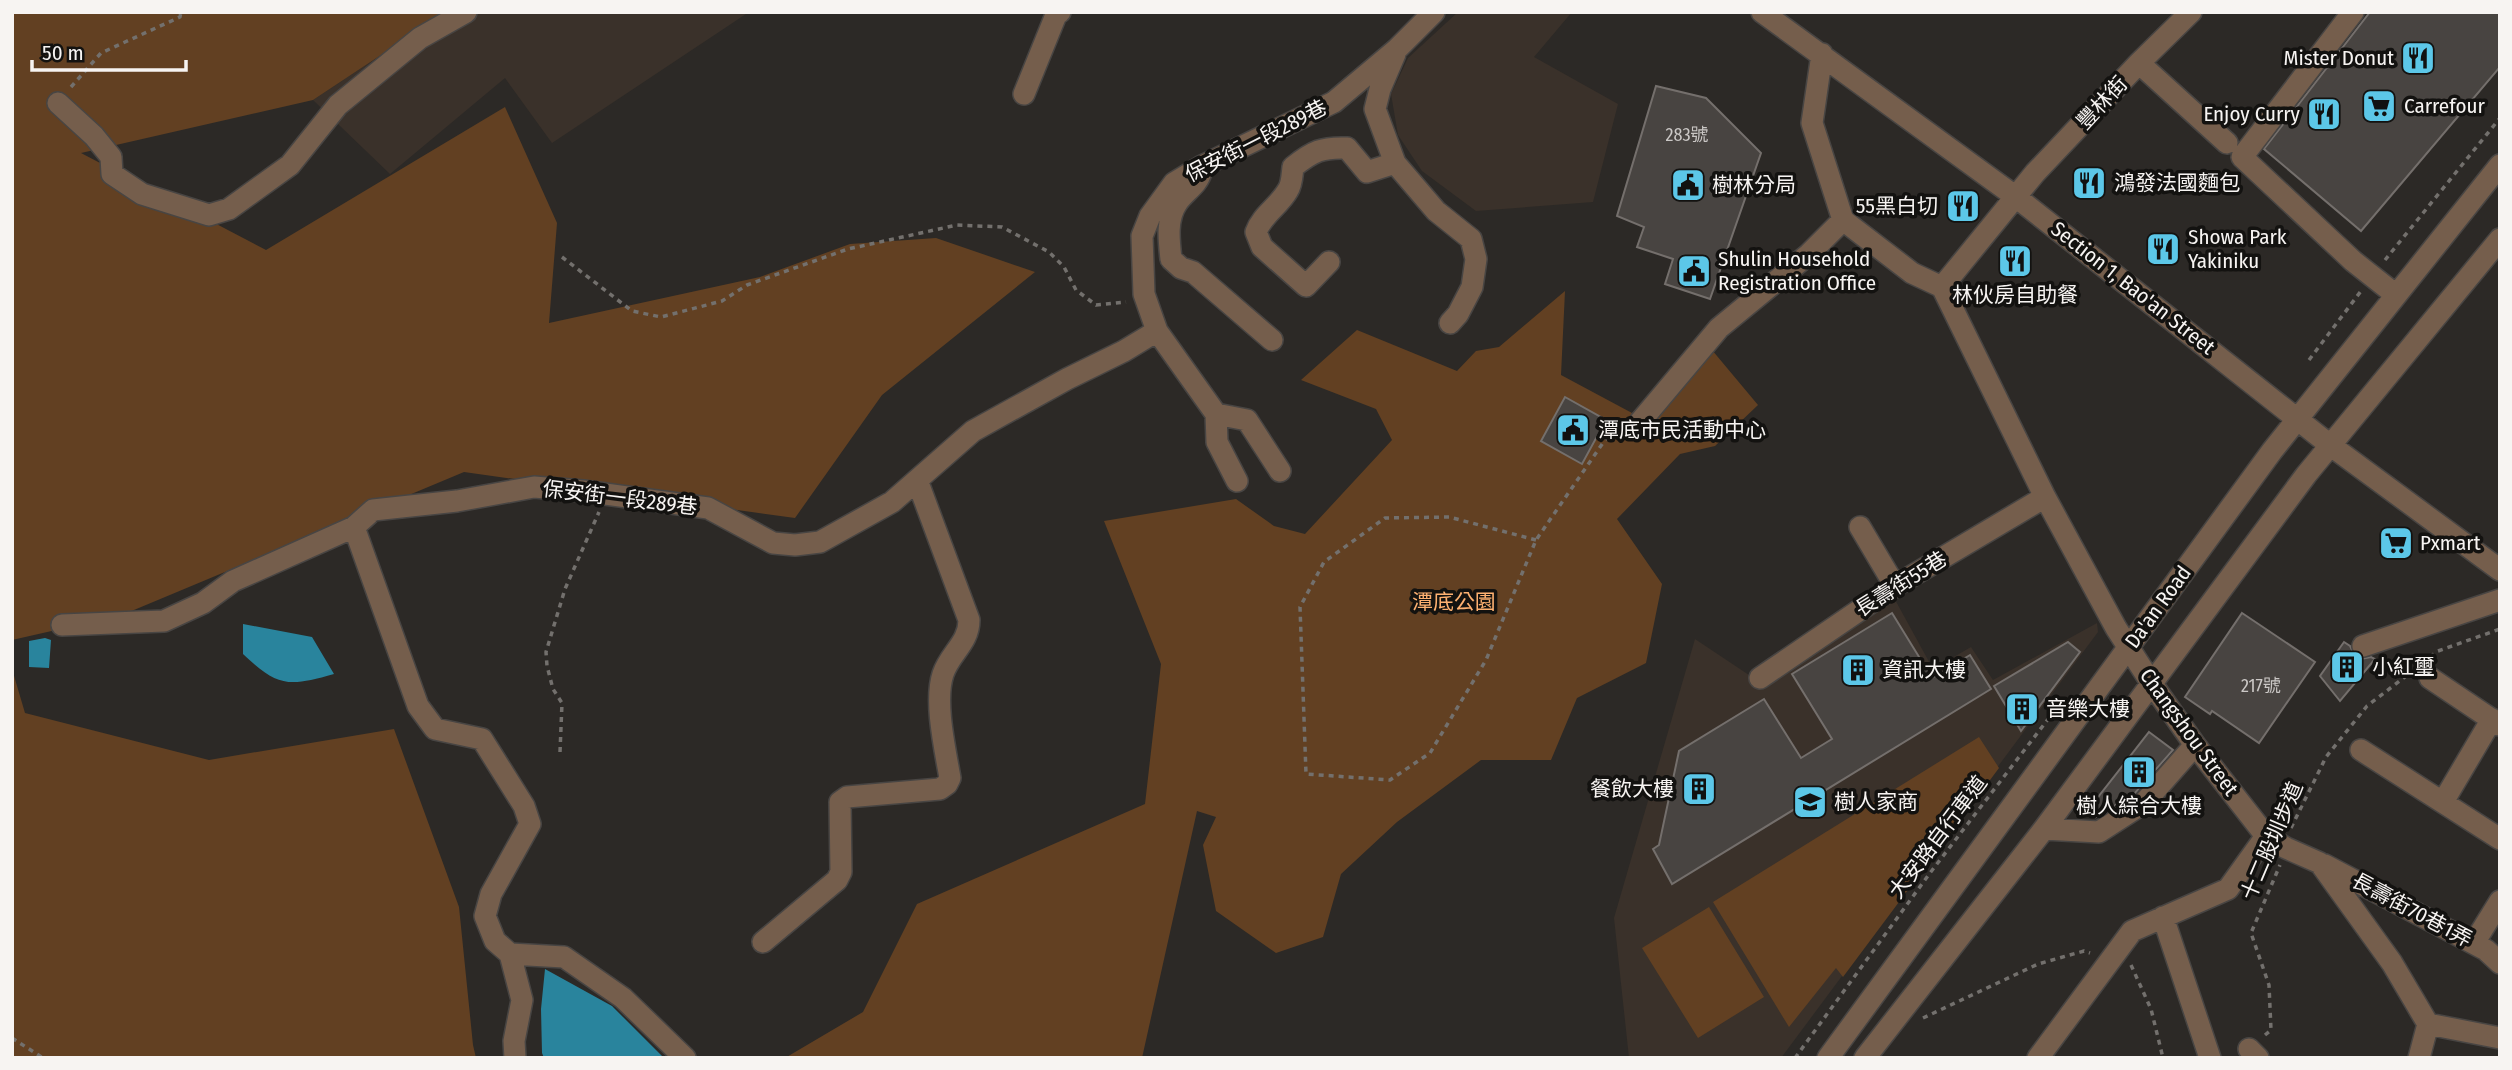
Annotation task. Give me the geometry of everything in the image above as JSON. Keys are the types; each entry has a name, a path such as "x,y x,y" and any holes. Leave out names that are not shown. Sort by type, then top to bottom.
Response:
{"street":[{"path":"58,103 94,136 111,157 112,174 142,194 209,215 229,209 290,165 338,105 421,38 466,12"},
{"path":"1024,93 1056,15 1060,12"},
{"name":"保安街一段289巷","path":"62,625 164,621 203,603 233,581 354,527 373,510 457,501 534,487 708,508 773,543 795,545 820,542 892,502 973,431 1157,331 1144,294 1142,236 1150,216 1174,183 1202,166 1334,102 1397,49 1434,12"},
{"name":"豐林街","path":"2016,197 2035,173 2139,63 2191,12"},
{"path":"2353,12 2270,125 2242,157 2396,295"},
{"name":"Section 1, Bao'an Street","path":"1769,14 2016,197 2330,445 2500,570"},
{"path":"1397,49 1375,108 1395,163 1436,211 1471,239 1476,259 1472,287 1458,314 1450,323"},
{"path":"1822,54 1812,123 1843,220 1912,273 1942,287 2016,197"},
{"path":"2139,63 2227,143"},
{"path":"1329,262 1307,286 1262,247 1256,232 1260,222 1290,188 1293,167 1310,153 1329,147 1347,148 1367,172 1395,163"},
{"name":"Da'an Road","path":"1828,1058 2297,419 2500,165"},
{"path":"1202,166 1199,178 1176,205 1168,233 1171,259 1181,268 1193,272 1272,340"},
{"path":"1640,422 1718,328 1809,254 1843,220"},
{"name":"Da'an Road","path":"1875,1054 2330,445 2500,239"},
{"name":"Changshou Street","path":"1942,287 2045,497 2152,684 2195,745 2266,836 2320,863"},
{"path":"1157,331 1216,414 1217,442 1237,481"},
{"path":"1216,414 1247,420 1280,471"},
{"path":"763,942 837,880 841,873 840,802 847,797 940,789 947,785 950,778 941,720 942,676 969,634 969,620 916,480"},
{"name":"長壽街55巷","path":"1760,678 1895,586 2045,497"},
{"path":"354,527 418,706 435,729 482,739 524,806 530,824 491,894 485,916 495,941 510,954 522,1000 514,1041 515,1058"},
{"path":"1860,527 1895,586"},
{"path":"2363,646 2500,600"},
{"path":"2425,668 2496,722 2443,802"},
{"path":"2044,829 2099,832 2144,803 2195,745"},
{"path":"2361,750 2500,839"},
{"path":"2038,1058 2132,931 2228,889 2266,836"},
{"path":"2320,863 2392,963 2428,1024 2419,1058"},
{"name":"長壽街70巷1弄","path":"2320,863 2474,943 2500,962"},
{"path":"2474,943 2500,901"},
{"path":"2162,917 2210,1058"},
{"path":"510,954 564,957 623,998 685,1058"},
{"path":"2428,1024 2500,1038"},
{"path":"1847,1032 1875,1054"}],"path":[{"path":"58,103 101,53 180,17 181,12"},
{"path":"2309,360 2372,276 2500,118"},
{"path":"562,257 632,311 661,317 722,301 747,285 848,249 957,225 1002,227 1049,252 1064,267 1076,290 1096,305 1122,304 1144,294"},
{"path":"1536,540 1448,517 1385,518 1324,562 1300,607 1306,774 1390,780 1430,753 1486,660 1536,540 1616,424 1640,422"},
{"path":"560,752 562,703 554,689 546,652 565,589 607,494"},
{"name":"十二股圳步道","path":"2254,1054 2271,1030 2269,985 2250,933 2286,848 2293,821 2326,757 2367,706 2425,668 2438,651 2500,629"},
{"name":"大安路自行車道","path":"1794,1058 2053,712"},
{"path":"1921,1019 2038,964 2084,951 2130,964 2151,1009 2163,1058"},
{"path":"12,1038 43,1058"}],"shaded area":[{"path":"446,12 749,12 552,143 505,78 390,174 313,100"},
{"path":"1458,12 1572,12 1534,57 1618,104 1593,202 1476,211 1422,171 1398,135 1391,94 1408,58"},
{"name":"樹人家商","path":"1893,596 1933,669 1971,647 1993,680 2097,623 2098,632 1781,1058 1629,1058 1614,918 1695,639 1764,685"}],"green space":[{"path":"12,12 446,12 313,100 81,153 266,250 505,107 557,223 549,323 760,277 850,244 936,238 1035,272 882,395 795,518 464,472 122,615 12,640"},
{"name":"潭底公園","path":"1565,291 1561,375 1632,413 1712,350 1758,405 1715,446 1680,454 1617,519 1662,584 1646,663 1577,698 1551,760 1481,760 1397,822 1341,874 1323,937 1276,953 1216,911 1203,845 1216,817 1197,811 1142,1058 785,1058 863,1012 917,904 1145,804 1161,664 1104,521 1236,499 1274,526 1305,534 1392,440 1376,409 1301,380 1357,330 1457,371 1476,351 1499,347"},
{"path":"12,669 25,713 209,760 394,729 459,907 476,1058 12,1058"},
{"path":"1979,737 1999,768 1843,977 1836,968 1789,1027 1713,902"},
{"path":"1709,907 1764,997 1698,1038 1642,948"}],"water":[{"path":"243,624 312,637 334,674 294,682 275,678 243,654"},
{"path":"45,638 51,640 49,668 29,667 29,641"},
{"path":"545,969 612,1006 664,1058 544,1058 541,1009"}],"building":[{"name":"Carrefour","path":"2370,12 2500,12 2500,67 2361,231 2264,149"},
{"name":"樹林分局","path":"1656,86 1706,98 1761,153 1710,299 1665,284 1673,259 1637,247 1644,227 1617,216"},
{"name":"潭底市民活動中心","path":"1565,397 1606,420 1582,464 1541,441"},
{"path":"1892,613 1932,678 1970,655 1991,689 1672,884 1653,849 1659,845 1679,751 1764,699 1801,758 1832,739 1792,674"},
{"path":"2242,613 2315,662 2259,743 2212,711 2210,714 2185,697"},
{"name":"音樂大樓","path":"2068,642 2080,652 2021,731 1994,686"},
{"name":"小紅璽","path":"2344,642 2350,646 2355,656 2375,659 2340,701 2320,676"},
{"name":"樹人綜合大樓","path":"2149,732 2173,750 2135,793 2096,817 2093,808 2095,801"}],"place":[{"name":"Mister Donut","path":"2418,58"},
{"name":"Carrefour","path":"2379,106"},
{"name":"Enjoy Curry","path":"2324,114"},
{"name":"鴻發法國麵包","path":"2089,183"},
{"name":"樹林分局","path":"1688,185"},
{"name":"55黑白切","path":"1963,206"},
{"name":"Showa Park Yakiniku","path":"2163,249"},
{"name":"林伙房自助餐","path":"2015,261"},
{"name":"Shulin Household Registration Office","path":"1694,271"},
{"name":"潭底市民活動中心","path":"1573,430"},
{"name":"Pxmart","path":"2396,543"},
{"name":"小紅璽","path":"2347,667"},
{"name":"資訊大樓","path":"1858,670"},
{"name":"音樂大樓","path":"2022,709"},
{"name":"樹人綜合大樓","path":"2139,772"},
{"name":"餐飲大樓","path":"1699,789"},
{"name":"樹人家商","path":"1810,802"}]}
